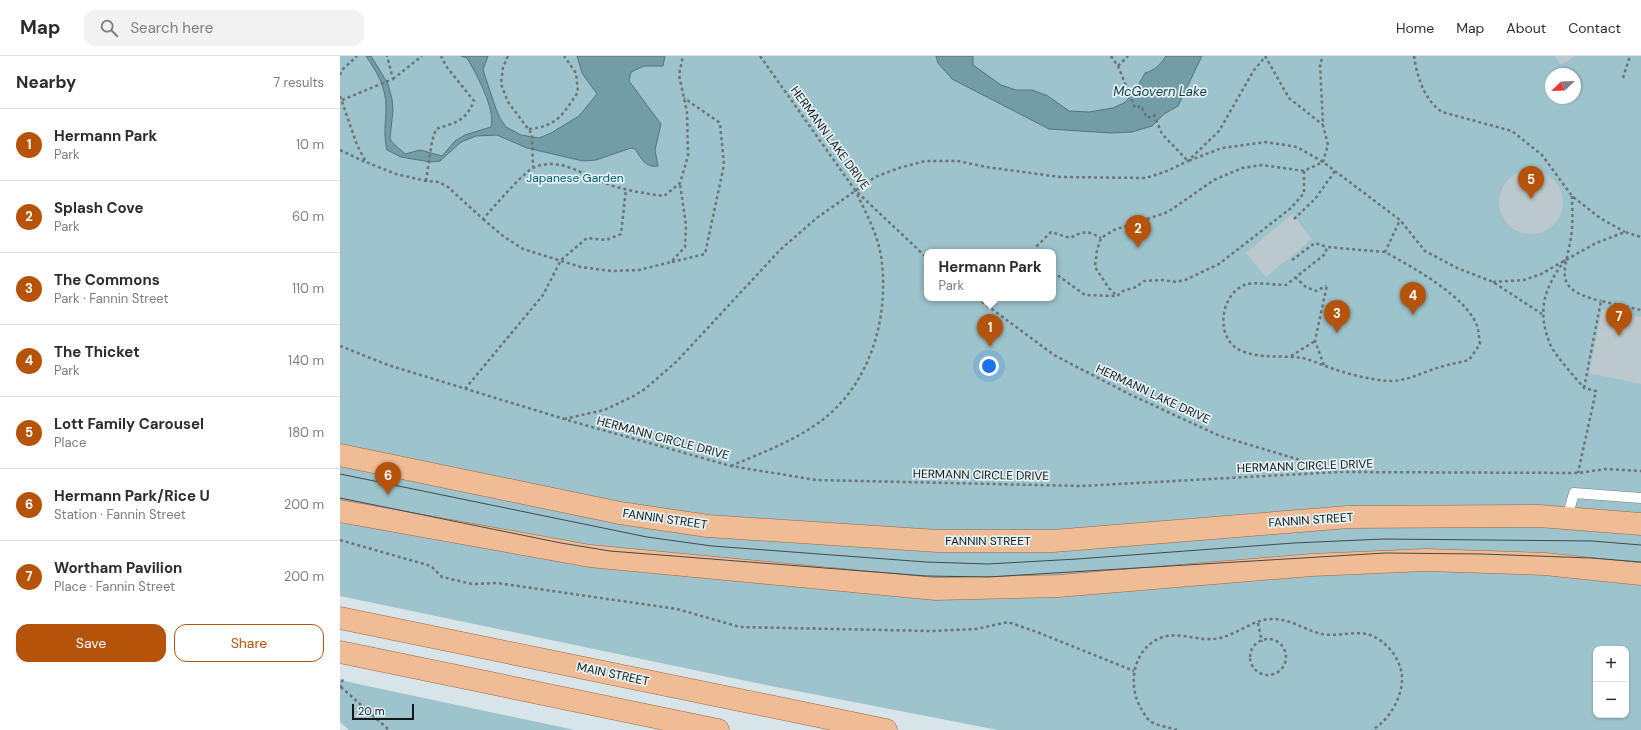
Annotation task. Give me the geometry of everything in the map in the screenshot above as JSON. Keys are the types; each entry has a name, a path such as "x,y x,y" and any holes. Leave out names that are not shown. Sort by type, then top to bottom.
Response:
{"main road":[{"name":"FANNIN STREET","path":"340,455 620,513 708,526 938,541 1053,541 1348,517 1539,516 1641,524"},
{"path":"340,511 590,556 936,589 1058,586 1312,565 1426,560 1545,564 1641,574"},
{"name":"MAIN STREET","path":"340,618 886,730"},
{"path":"340,652 718,730"}],"lane":[{"path":"1567,518 1574,493 1641,498"}],"path":[{"path":"340,75 342,70 358,56"},
{"path":"387,56 391,80"},
{"path":"342,100 391,80 422,56"},
{"path":"426,181 430,151 436,129 463,120 469,113 474,101 446,66 441,56"},
{"path":"508,56 504,66 501,84 508,102 532,134 533,167"},
{"path":"529,129 545,127 559,119 578,92 576,73 564,56"},
{"path":"672,262 685,247 686,225 680,183 688,156 687,112 679,75 683,56"},
{"name":"HERMANN LAKE DRIVE","path":"760,56 855,190 924,255"},
{"path":"1111,56 1118,66 1135,108 1141,106 1147,118 1154,115 1162,134 1188,161"},
{"path":"1118,66 1128,56"},
{"path":"1188,161 1219,131 1254,70 1265,56 1289,98 1323,125"},
{"path":"1116,296 1100,277 1095,267 1097,250 1101,238 1114,230 1168,212 1214,180 1242,168 1262,165 1304,171 1323,162 1328,145 1323,125 1320,64 1323,56"},
{"path":"1414,56 1418,76 1433,106 1442,112 1512,131 1542,155 1572,196 1600,218 1625,232 1641,237"},
{"path":"1624,78 1630,56"},
{"path":"340,96 357,145 366,162"},
{"path":"340,150 396,174 426,181 439,182 448,187 503,236 523,249 581,267 611,271 639,270 705,254 724,165 720,123 684,98"},
{"path":"563,419 604,410 632,397 655,381 682,356 781,249 818,217 875,177 899,168 925,161 958,161 986,167 1060,177 1146,178 1167,172 1188,161 1222,148 1266,142 1297,147 1323,162 1400,220 1425,251 1456,268 1493,282 1542,314"},
{"path":"483,219 533,167 552,163 579,171 612,186 664,196 680,183"},
{"path":"1056,274 1085,296 1116,296 1123,291 1136,287 1144,281 1180,281 1219,264 1291,208 1304,193 1304,171"},
{"path":"1294,219 1315,199 1335,171"},
{"path":"464,389 543,295 561,260 587,238 606,240 621,234 626,189"},
{"path":"731,466 783,444 826,418 845,397 859,377 873,350 883,312 882,263 874,233 855,190"},
{"path":"1572,196 1572,228 1565,260 1564,273 1569,286 1582,296 1641,310"},
{"path":"1385,252 1400,220"},
{"path":"1037,249 1036,247 1051,232 1070,238 1081,233 1089,232 1101,238"},
{"path":"1493,282 1524,280 1565,260 1596,242 1625,232"},
{"path":"1292,260 1315,243 1326,247 1385,252 1444,289 1469,311 1478,328 1480,344 1469,360 1434,369 1409,378 1391,381 1366,378 1324,365 1311,359 1243,352 1234,346 1227,334 1223,321 1225,306 1229,295 1247,284 1286,285 1325,254 1326,247"},
{"path":"1565,260 1551,279 1542,314 1552,347 1584,388 1596,391 1578,473"},
{"path":"1295,277 1306,287 1316,291 1326,285 1315,341 1324,365"},
{"name":"HERMANN LAKE DRIVE","path":"981,301 1054,355 1131,395 1220,436 1339,472"},
{"path":"1584,388 1602,301"},
{"path":"1290,356 1315,341"},
{"name":"HERMANN CIRCLE DRIVE","path":"340,346 388,365 563,419 731,466 816,480 1082,486 1339,472 1578,473 1606,469 1641,471"},
{"path":"340,540 431,566 442,577 472,584 497,583 677,609 740,627 930,631 976,629 1008,622 1134,671"},
{"path":"1177,730 1149,721 1136,701 1132,686 1134,671 1148,646 1160,638 1172,635 1210,639 1226,637 1269,619 1288,620 1323,634 1368,634 1383,642 1392,651 1398,663 1402,677 1398,696 1390,714 1372,730"},
{"path":"1258,623 1262,642"},
{"path":"1268,640 1278,641 1285,650 1287,660 1282,668 1274,674 1261,674 1252,667 1249,656 1251,648 1262,642 1268,640"},
{"path":"343,679 341,687 389,730"}],"green space":[{"name":"Japanese Garden","path":"340,56 1641,56 1641,730 998,730 761,684 340,596"},
{"path":"340,680 575,730 349,730 340,722"}],"water":[{"path":"366,56 371,56 388,84 393,110 391,141 405,154 420,150 442,156 455,141 465,135 491,127 491,111 484,92 467,58 461,56 488,56 483,70 500,118 506,127 521,135 539,138 551,133 579,116 597,94 582,73 577,56 665,56 663,66 644,66 631,72 629,81 661,124 655,150 658,166 647,164 641,159 635,149 631,148 596,160 583,161 527,148 497,135 476,136 461,142 440,161 430,162 401,157 387,150 385,139 386,100 383,86"},
{"name":"McGovern Lake","path":"936,56 973,56 973,65 1001,85 1016,90 1032,90 1048,96 1069,111 1089,112 1113,108 1124,103 1134,93 1145,73 1157,67 1166,56 1202,56 1178,106 1164,114 1152,126 1132,132 1111,133 1049,129 952,79 938,63"}],"building":[{"path":"1555,56 1575,56 1561,65"},
{"path":"1525,170 1537,170 1554,179 1561,190 1563,202 1561,214 1554,225 1537,234 1525,234 1513,229 1504,220 1499,208 1499,196 1504,184 1513,175"},
{"path":"1292,214 1312,239 1266,277 1246,253"},
{"path":"1602,309 1641,317 1641,384 1589,373"}],"tram line":[{"path":"340,474 647,537 712,546 926,562 988,564 1294,543 1384,539 1592,541 1641,545"},
{"path":"340,498 561,543 610,551 926,576 988,577 1385,553 1482,554 1591,558 1641,562"}],"place":[{"name":"Lott Family Carousel","path":"1531,199"},
{"name":"Splash Cove","path":"1138,248"},
{"name":"The Thicket","path":"1413,315"},
{"name":"The Commons","path":"1337,333"},
{"name":"Wortham Pavilion","path":"1619,336"},
{"name":"Hermann Park","path":"990,347"},
{"name":"Hermann Park/Rice U","path":"388,495"}]}
